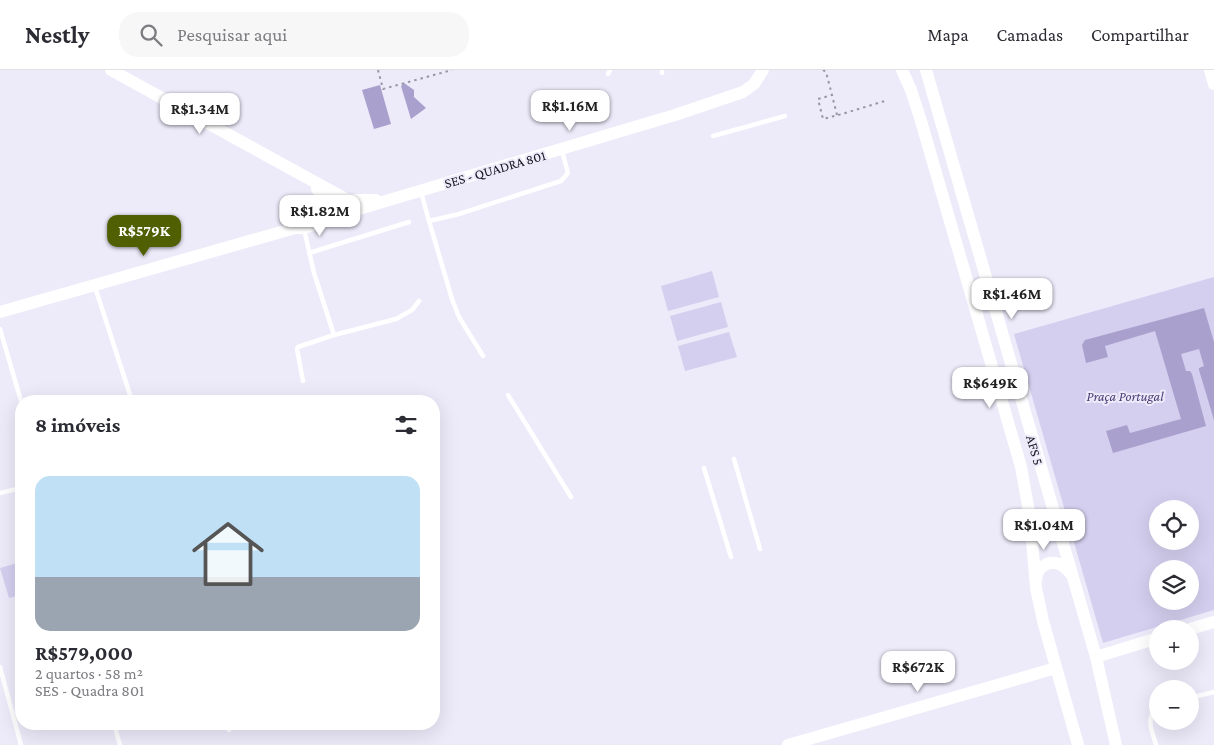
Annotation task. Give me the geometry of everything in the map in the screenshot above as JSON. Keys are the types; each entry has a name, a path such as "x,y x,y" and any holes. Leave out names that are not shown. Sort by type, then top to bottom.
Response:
{"main road":[{"path":"111,70 302,176 341,206"},
{"name":"SES - QUADRA 801","path":"0,312 300,226 341,206 388,200 675,115 743,92 754,84 763,70"},
{"name":"AFS 5","path":"902,70 921,121 1021,467 1030,517 1036,588 1078,745"},
{"name":"AFS 5","path":"926,70 1074,576 1096,657 1116,745"},
{"path":"1210,70 1214,84"},
{"path":"1036,588 1036,574 1040,568 1048,564 1062,565 1074,576"},
{"path":"1199,626 1214,622"},
{"path":"1096,657 1149,641"},
{"path":"788,745 815,741 1056,668"}],"lane":[{"path":"713,136 785,116"},
{"path":"429,221 459,214 561,181 568,173 562,149"},
{"path":"420,191 452,299 460,317 483,356"},
{"path":"309,253 409,222"},
{"path":"300,226 334,335"},
{"path":"94,285 130,395"},
{"path":"303,381 297,349 301,346 334,335 396,319 412,310 419,301"},
{"path":"0,329 20,395"},
{"path":"508,395 571,497"},
{"path":"734,459 760,549"},
{"path":"704,468 731,556"},
{"path":"0,493 15,489"},
{"path":"0,667 15,723"},
{"path":"1199,696 1214,692"},
{"path":"17,730 21,745"},
{"path":"116,730 120,745"},
{"path":"1152,730 1156,745"}],"path":[{"path":"378,70 383,89 452,70"},
{"path":"823,70 826,72 837,115"},
{"path":"832,95 818,99 823,119 888,100"}],"green space":[{"path":"712,271 719,297 668,311 661,286"},
{"name":"Praça Portugal","path":"1214,277 1214,610 1180,620 1149,620 1149,629 1103,643 1014,334"},
{"path":"721,302 728,327 677,341 670,316"},
{"path":"729,332 737,357 685,371 678,346"},
{"path":"15,564 15,596 9,598 0,568"}],"shaded area":[{"path":"404,83 414,90 414,97 426,108 411,119 401,86"},
{"path":"380,85 391,124 374,129 362,90"},
{"path":"1204,308 1214,342 1214,420 1199,370 1199,368 1204,366 1199,349 1181,354 1186,371 1190,371 1192,374 1206,426 1113,453 1106,431 1127,425 1130,433 1181,419 1155,331 1105,346 1108,357 1086,363 1082,345 1085,340"}]}
